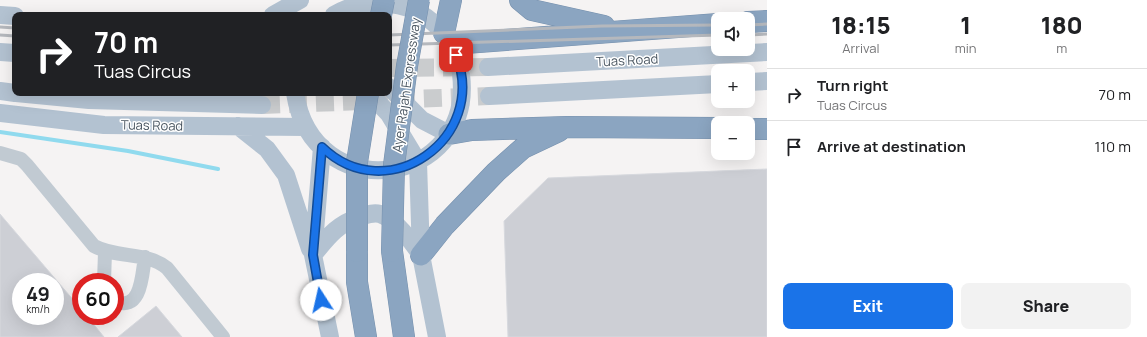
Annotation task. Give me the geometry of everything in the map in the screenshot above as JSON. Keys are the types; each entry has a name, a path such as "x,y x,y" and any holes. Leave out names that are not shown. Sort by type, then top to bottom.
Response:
{"highway":[{"path":"382,12 384,0"},
{"name":"Ayer Rajah Expressway","path":"404,337 392,251 394,165 407,66 418,0"},
{"path":"451,0 448,38 620,31 711,24"},
{"path":"520,0 532,10 620,31"},
{"path":"755,22 767,21"},
{"path":"366,337 357,282 357,162 368,96"},
{"path":"421,255 445,225 496,172 523,148 567,127"},
{"path":"449,134 472,130 567,127 711,128"},
{"path":"755,128 767,129"}],"main road":[{"path":"278,12 300,0"},
{"path":"296,96 298,111 306,127 322,147 330,155 346,164 363,170 382,171 400,168 418,162 437,148 449,134 459,113 463,90 460,66 448,38 429,19 412,9 393,3 373,2 337,11"},
{"path":"0,15 12,16"},
{"path":"0,52 12,53"},
{"name":"Tuas Road","path":"488,67 767,52"},
{"path":"755,82 767,81"},
{"path":"489,96 711,84"},
{"path":"392,90 422,120 449,134"},
{"name":"Tuas Road","path":"0,92 12,93"},
{"name":"Tuas Road","path":"47,96 89,100 262,105"},
{"path":"371,96 389,114 418,162 421,255 437,337"},
{"name":"Tuas Road","path":"0,114 104,125 306,127"},
{"path":"238,126 266,149 286,175 313,255 330,337"},
{"path":"313,255 322,147"},
{"path":"313,255 333,231 344,222 369,214 381,214 404,232 421,255"}],"lane":[{"path":"0,154 21,159 94,246 105,252 145,257 159,261 168,268 223,337"},
{"path":"104,273 105,252"},
{"path":"124,303 130,302 139,292 145,257"}],"building":[{"path":"767,169 767,337 508,337 504,221 548,178"},
{"path":"0,214 50,273 12,273 12,325 64,325 64,289 72,298 72,325 94,325 104,337 0,337"},
{"path":"156,306 182,337 118,337"}],"waterway":[{"path":"0,132 128,151 218,169"}],"tunnel":[{"path":"392,68 488,67"},
{"path":"262,105 489,96"}],"railway":[{"path":"755,25 767,24"},
{"path":"392,35 602,26 711,25"},
{"path":"0,27 12,28"},
{"path":"755,35 767,34"},
{"path":"0,35 12,36"},
{"path":"392,45 711,35"}],"route":[{"path":"321,300 313,255 322,147 330,155 346,164 363,170 382,171 400,168 418,162 437,148 449,134 459,113 463,90 460,66 456,55"}]}
